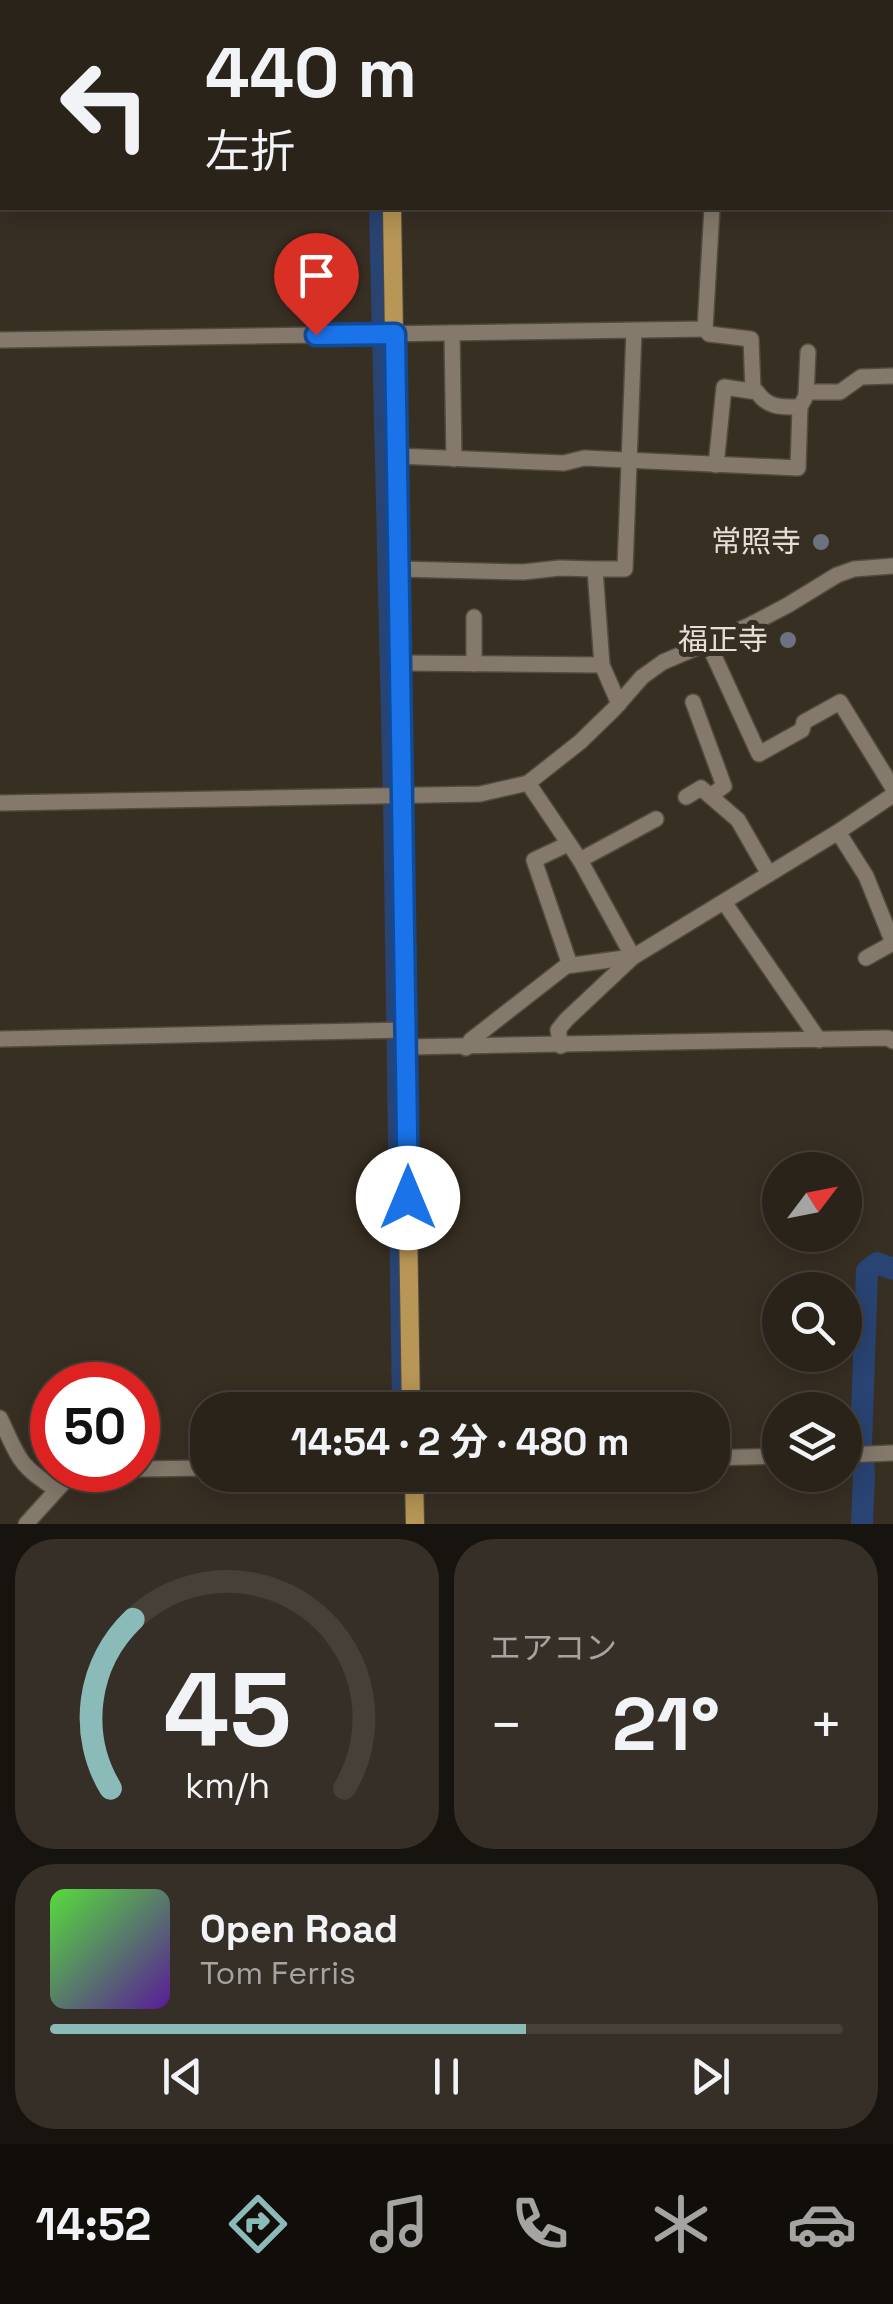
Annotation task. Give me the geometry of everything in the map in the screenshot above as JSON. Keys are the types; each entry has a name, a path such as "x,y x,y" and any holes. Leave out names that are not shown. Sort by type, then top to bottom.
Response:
{"main road":[{"path":"392,210 412,1392"},
{"path":"414,1492 415,1524"}],"street":[{"path":"704,329 712,210"},
{"path":"0,340 704,329 709,334 751,338 753,391"},
{"path":"398,568 625,570 634,331"},
{"path":"452,333 454,459"},
{"path":"396,456 564,464 584,458 798,468 808,352"},
{"path":"716,464 724,387 757,392 763,401 776,407 840,392 861,377 893,376"},
{"path":"0,803 402,797 480,794 528,784 580,742 642,677 663,662 775,612 837,575 854,569 893,566"},
{"path":"595,569 602,665 619,704"},
{"path":"474,617 474,664"},
{"path":"708,643 759,754 802,730 804,722 840,702 893,788"},
{"path":"399,663 602,665"},
{"path":"693,702 724,786 710,796"},
{"path":"528,784 580,860 633,957"},
{"path":"686,797 701,788 738,820 769,874"},
{"path":"561,1046 558,1030 566,1020 633,957 893,795"},
{"path":"580,860 656,818"},
{"path":"838,832 866,876 893,943 866,958"},
{"path":"568,844 534,860 570,966"},
{"path":"724,902 819,1040"},
{"path":"466,1048 471,1040 566,966 633,957"},
{"path":"0,1039 406,1038 466,1048 891,1038"},
{"path":"0,1418 17,1458 30,1473"},
{"path":"862,1455 893,1454"},
{"path":"730,1457 762,1457"},
{"path":"160,1469 190,1468"},
{"path":"26,1524 54,1492"}],"water":[{"path":"369,210 382,210 402,1392 392,1392"}],"waterway":[{"path":"862,1524 867,1271 877,1263 893,1269"}],"place":[{"name":"常照寺","path":"821,542"},
{"name":"福正寺","path":"788,640"}],"route":[{"path":"316,335 395,334 408,1198"}]}
